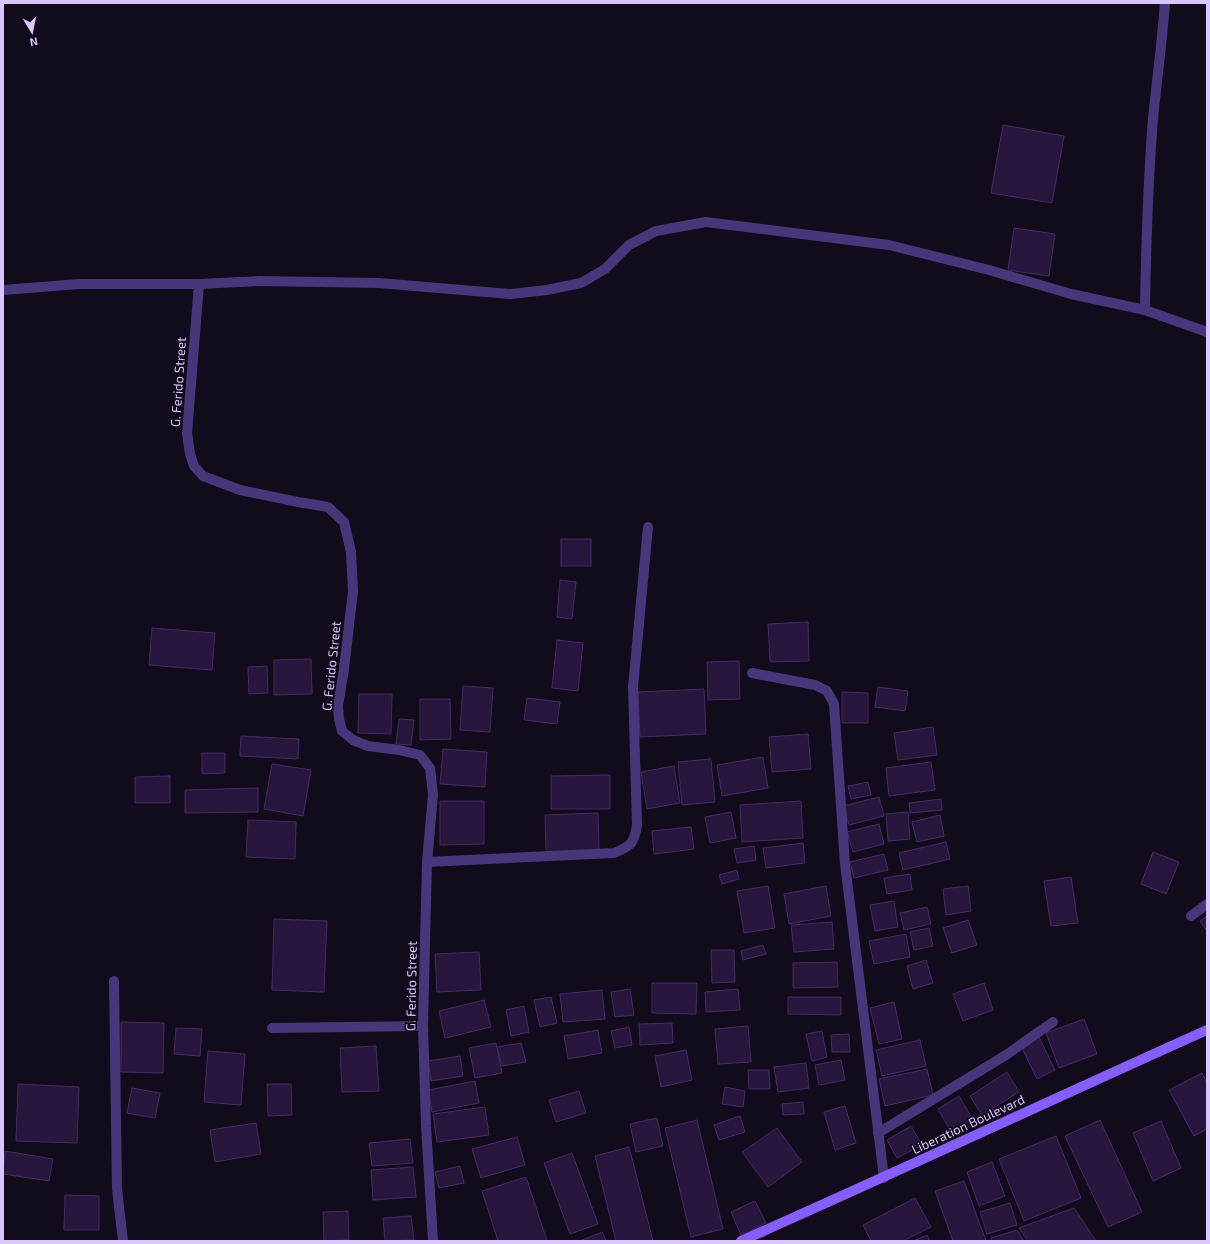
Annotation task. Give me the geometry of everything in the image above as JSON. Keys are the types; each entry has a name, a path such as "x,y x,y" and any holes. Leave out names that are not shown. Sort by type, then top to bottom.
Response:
{"street":[{"path":"1145,310 1145,252 1153,119 1165,3"},
{"path":"3,290 20,290 79,284 198,284 259,281 379,283 512,294 547,290 580,283 605,269 629,245 656,230 706,222 889,245 989,270 1072,294 1145,310 1207,332"},
{"name":"G. Ferido Street","path":"198,284 187,433 190,454 194,466 202,476 240,490 328,507 344,522 351,552 353,591 338,706 342,731 353,740 368,746 420,754 430,768 433,795 427,862 423,1026 426,1126 433,1241"},
{"path":"427,862 614,853 628,847 635,838 637,825 633,687 648,527"},
{"path":"752,673 815,685 827,691 834,704 845,864 884,1178"},
{"path":"1191,916 1207,904"},
{"path":"114,981 117,1189 123,1241"},
{"path":"878,1133 1006,1055 1053,1022"},
{"path":"272,1028 423,1026"},
{"name":"Liberation Boulevard","path":"741,1241 884,1178 1061,1095 1207,1030"}],"building":[{"path":"1003,125 1064,136 1052,203 991,193"},
{"path":"1014,228 1055,234 1049,276 1008,270"},
{"path":"561,539 591,539 591,566 561,566"},
{"path":"560,580 576,582 572,619 557,617"},
{"path":"808,622 809,661 770,662 768,624"},
{"path":"152,628 215,633 212,670 149,665"},
{"path":"557,640 583,643 578,691 552,688"},
{"path":"311,659 312,694 274,695 274,660"},
{"path":"739,661 740,699 708,700 707,662"},
{"path":"267,666 268,693 249,694 248,667"},
{"path":"463,686 493,688 490,732 460,730"},
{"path":"878,687 908,691 905,711 875,707"},
{"path":"704,689 706,734 640,737 638,692"},
{"path":"842,692 868,693 868,723 842,723"},
{"path":"359,694 392,694 391,734 358,733"},
{"path":"527,698 560,702 557,724 524,720"},
{"path":"420,699 450,699 451,739 420,740"},
{"path":"399,719 414,720 411,745 396,744"},
{"path":"933,727 937,755 898,760 894,733"},
{"path":"808,734 811,769 772,772 769,737"},
{"path":"241,736 299,739 298,759 240,756"},
{"path":"443,749 487,752 485,787 440,784"},
{"path":"202,753 225,753 225,773 202,774"},
{"path":"763,757 768,788 722,796 717,765"},
{"path":"711,759 715,802 682,805 678,762"},
{"path":"931,762 935,790 889,796 886,768"},
{"path":"272,764 311,770 303,816 264,809"},
{"path":"674,766 680,803 647,809 641,772"},
{"path":"610,775 610,809 551,809 551,776"},
{"path":"170,776 170,803 135,803 135,777"},
{"path":"868,782 871,795 851,799 848,786"},
{"path":"258,788 258,812 185,813 185,790"},
{"path":"879,797 884,816 849,825 843,806"},
{"path":"941,799 942,810 910,813 909,803"},
{"path":"440,801 484,801 484,844 440,845"},
{"path":"801,801 803,838 742,842 740,805"},
{"path":"731,812 736,838 710,843 705,817"},
{"path":"908,812 910,839 888,841 886,814"},
{"path":"598,813 599,850 546,852 545,815"},
{"path":"940,815 944,836 917,842 912,822"},
{"path":"248,820 296,822 295,859 246,857"},
{"path":"879,824 884,844 853,852 847,832"},
{"path":"691,827 694,849 654,854 652,831"},
{"path":"946,842 950,859 903,870 899,853"},
{"path":"803,843 805,863 766,868 763,848"},
{"path":"754,846 756,860 737,863 734,849"},
{"path":"1153,852 1179,862 1166,894 1141,884"},
{"path":"884,854 888,870 854,878 850,862"},
{"path":"737,870 739,879 722,884 719,875"},
{"path":"910,874 912,890 887,894 884,878"},
{"path":"1071,877 1078,923 1051,926 1044,881"},
{"path":"768,886 775,928 744,933 737,891"},
{"path":"826,886 831,916 789,924 784,894"},
{"path":"968,886 971,911 946,915 943,889"},
{"path":"894,901 898,927 875,931 870,905"},
{"path":"927,907 931,924 904,930 900,913"},
{"path":"1207,916 1207,931 1200,921"},
{"path":"274,919 327,921 324,992 272,990"},
{"path":"968,920 977,945 952,953 943,928"},
{"path":"832,922 834,949 794,952 791,925"},
{"path":"929,928 933,946 914,950 910,932"},
{"path":"906,934 910,957 874,964 869,941"},
{"path":"763,945 766,954 743,960 741,951"},
{"path":"711,950 734,950 735,982 712,983"},
{"path":"479,952 481,990 437,992 435,954"},
{"path":"926,960 933,983 913,989 907,966"},
{"path":"837,962 838,987 793,988 793,963"},
{"path":"652,983 697,983 696,1014 652,1013"},
{"path":"984,983 993,1010 963,1021 953,994"},
{"path":"630,989 634,1015 615,1017 611,992"},
{"path":"738,989 740,1010 706,1012 705,992"},
{"path":"602,990 605,1019 563,1022 560,994"},
{"path":"551,997 557,1023 540,1027 534,1000"},
{"path":"788,997 841,997 841,1015 788,1014"},
{"path":"484,1000 491,1027 445,1038 439,1011"},
{"path":"894,1002 902,1039 879,1044 870,1008"},
{"path":"524,1006 529,1032 511,1036 506,1010"},
{"path":"1084,1019 1097,1054 1059,1068 1046,1033"},
{"path":"121,1022 164,1023 163,1073 121,1072"},
{"path":"672,1023 673,1043 640,1045 639,1024"},
{"path":"748,1026 751,1062 718,1064 715,1029"},
{"path":"629,1027 632,1045 615,1048 611,1031"},
{"path":"176,1028 202,1029 200,1056 174,1054"},
{"path":"598,1030 602,1053 568,1059 564,1036"},
{"path":"822,1031 827,1057 812,1061 806,1034"},
{"path":"849,1034 850,1052 832,1052 831,1035"},
{"path":"1039,1037 1055,1070 1037,1079 1021,1046"},
{"path":"920,1040 926,1066 882,1076 876,1050"},
{"path":"496,1043 502,1073 475,1078 469,1048"},
{"path":"521,1043 526,1062 502,1066 497,1047"},
{"path":"376,1046 379,1091 342,1092 340,1048"},
{"path":"686,1050 692,1080 661,1087 655,1056"},
{"path":"208,1051 245,1054 241,1105 204,1102"},
{"path":"460,1056 463,1076 431,1081 428,1061"},
{"path":"841,1060 845,1080 819,1085 815,1065"},
{"path":"806,1063 809,1088 778,1092 774,1067"},
{"path":"927,1069 933,1095 885,1106 879,1079"},
{"path":"748,1070 769,1070 770,1089 749,1089"},
{"path":"1007,1072 1019,1092 982,1115 970,1096"},
{"path":"1202,1073 1207,1083 1207,1129 1194,1136 1169,1090"},
{"path":"475,1081 479,1103 432,1112 428,1090"},
{"path":"18,1084 79,1087 77,1143 16,1141"},
{"path":"267,1084 291,1084 292,1115 268,1116"},
{"path":"725,1087 745,1091 743,1107 722,1104"},
{"path":"132,1088 160,1093 155,1118 127,1113"},
{"path":"579,1091 586,1113 556,1122 549,1100"},
{"path":"959,1096 973,1120 951,1132 938,1109"},
{"path":"803,1102 804,1114 783,1115 782,1104"},
{"path":"845,1106 856,1143 835,1150 824,1112"},
{"path":"485,1107 489,1135 437,1142 433,1114"},
{"path":"740,1116 745,1132 719,1140 714,1125"},
{"path":"657,1118 663,1146 636,1152 630,1124"},
{"path":"697,1120 723,1229 691,1237 665,1128"},
{"path":"1100,1120 1142,1212 1108,1227 1065,1136"},
{"path":"1161,1121 1181,1168 1153,1181 1133,1133"},
{"path":"256,1123 261,1154 215,1162 210,1130"},
{"path":"911,1126 922,1145 897,1158 887,1140"},
{"path":"777,1128 802,1162 768,1187 742,1152"},
{"path":"1056,1136 1081,1198 1024,1221 999,1159"},
{"path":"517,1137 525,1165 481,1178 472,1149"},
{"path":"410,1139 413,1163 372,1166 369,1143"},
{"path":"629,1147 653,1241 616,1241 595,1156"},
{"path":"5,1151 53,1159 49,1181 3,1174"},
{"path":"572,1153 598,1224 570,1234 544,1163"},
{"path":"992,1162 1005,1196 979,1206 967,1172"},
{"path":"460,1166 464,1183 439,1188 435,1172"},
{"path":"413,1167 416,1197 373,1200 371,1170"},
{"path":"526,1177 547,1241 498,1241 482,1191"},
{"path":"964,1181 986,1241 953,1241 935,1191"},
{"path":"65,1195 99,1196 99,1230 64,1230"},
{"path":"915,1198 931,1227 903,1241 871,1241 863,1225"},
{"path":"755,1201 766,1223 741,1235 731,1212"},
{"path":"1010,1203 1017,1225 987,1234 980,1212"},
{"path":"1074,1208 1096,1241 1028,1241 1019,1228"},
{"path":"348,1211 349,1240 324,1241 323,1212"},
{"path":"411,1216 414,1240 385,1241 383,1218"},
{"path":"1017,1230 1024,1241 992,1241 991,1238"},
{"path":"602,1232 606,1241 580,1241"},
{"path":"927,1235 930,1241 913,1241"}]}
